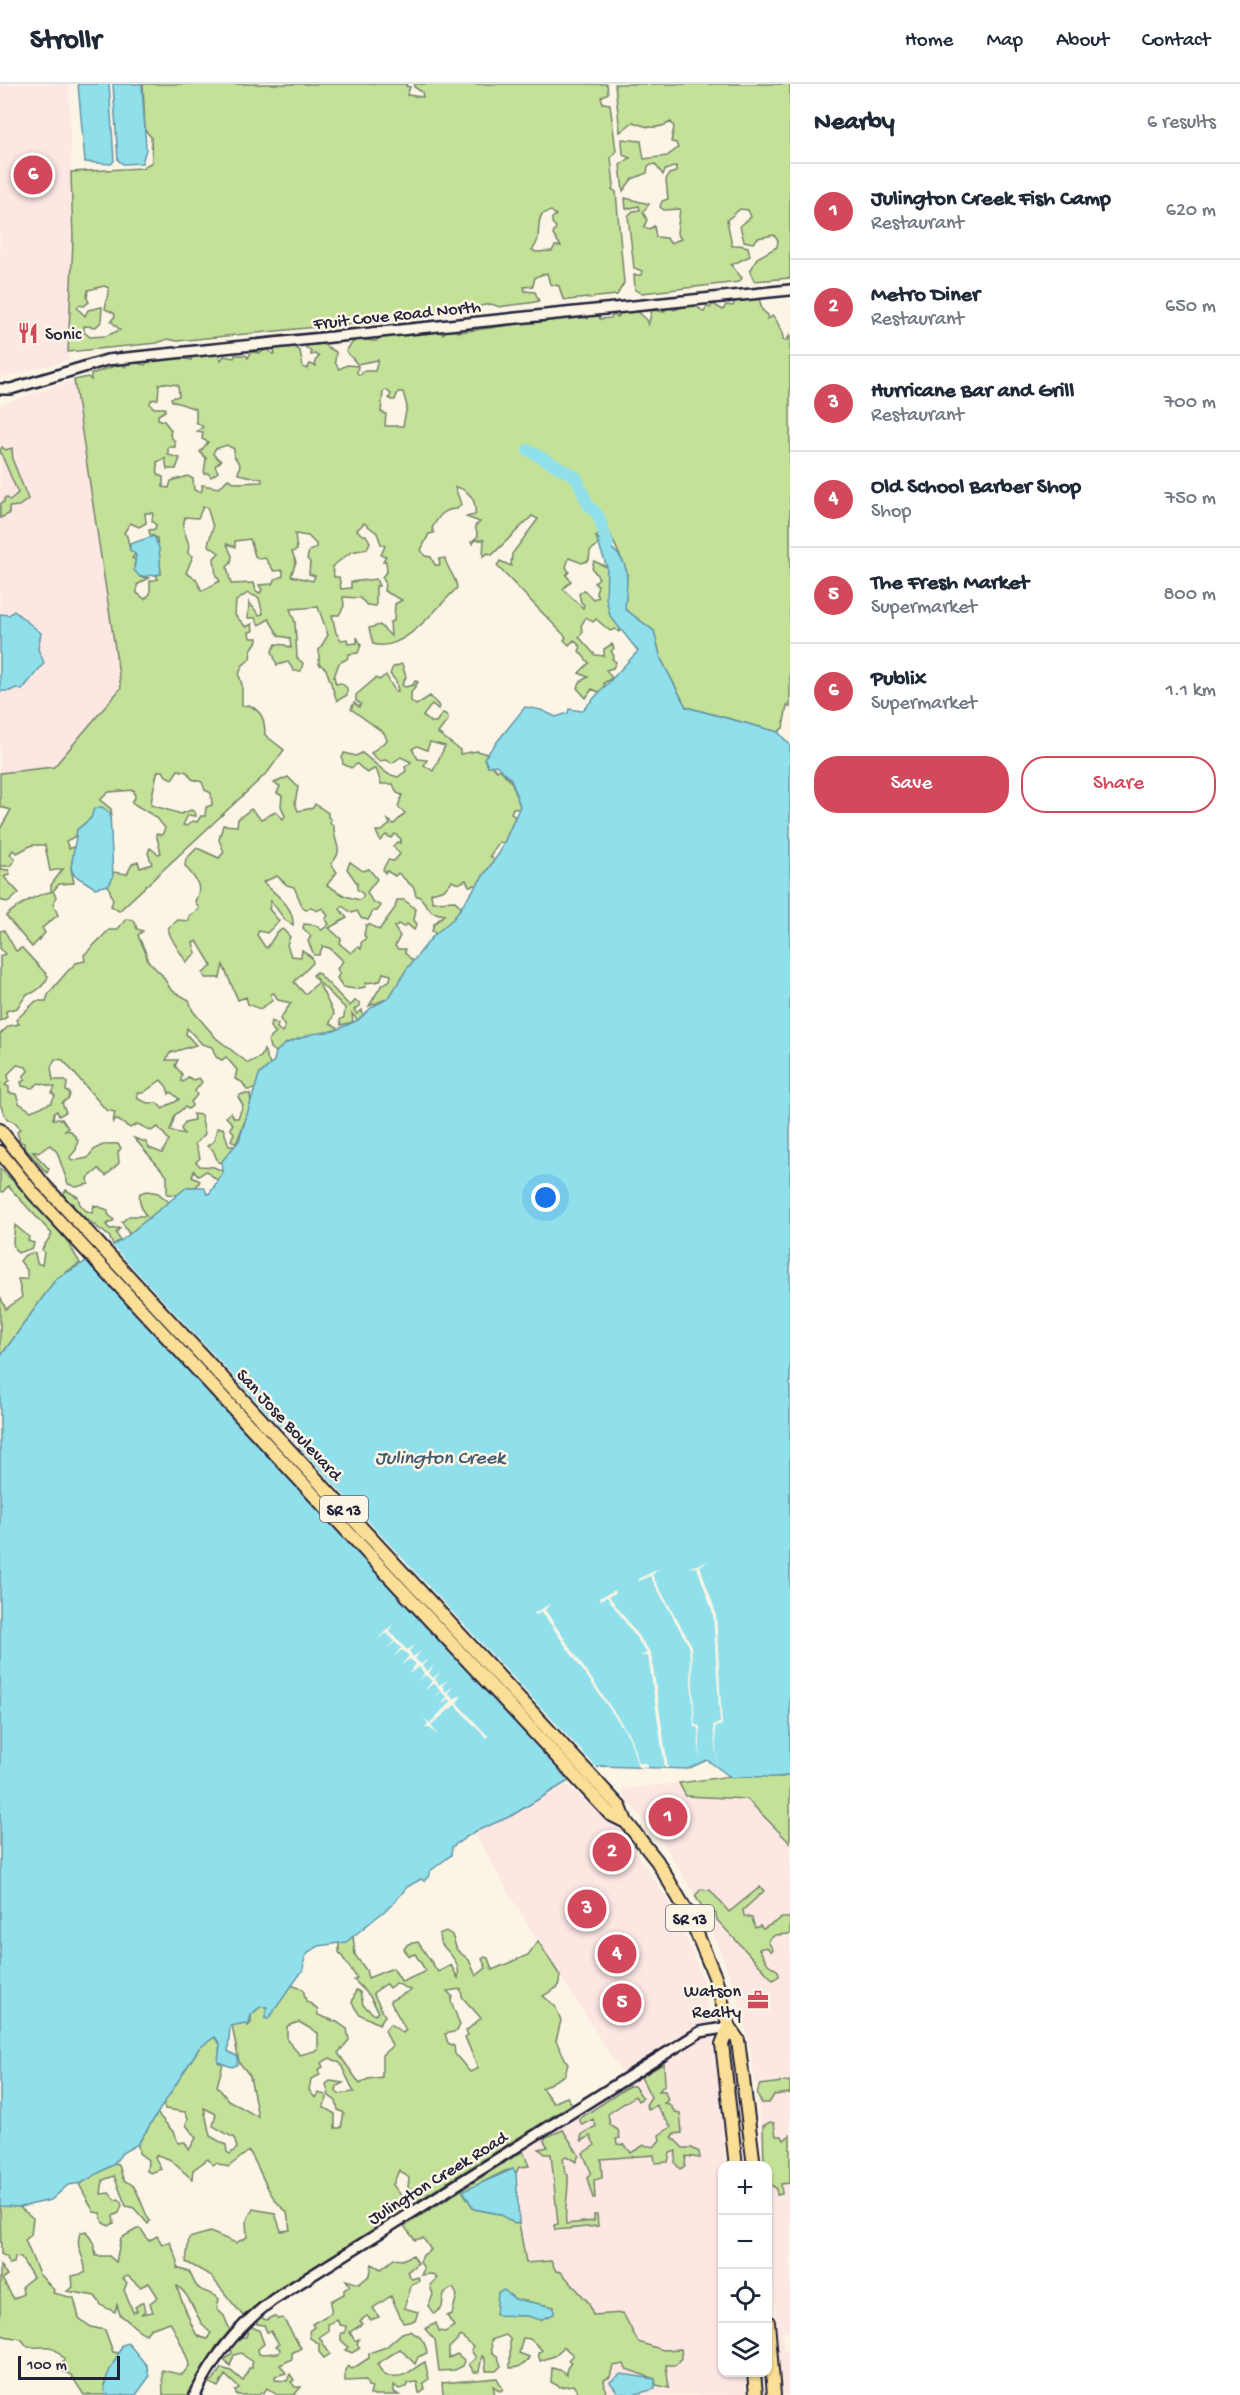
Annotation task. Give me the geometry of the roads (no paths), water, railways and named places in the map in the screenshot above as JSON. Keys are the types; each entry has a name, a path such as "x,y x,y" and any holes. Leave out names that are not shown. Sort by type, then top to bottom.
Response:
{"main road":[{"name":"San Jose Boulevard","path":"0,1130 84,1237 596,1790 621,1807 626,1822 657,1861 690,1917 716,1977 729,2027 738,2040 754,2161"},
{"name":"San Jose Boulevard","path":"0,1152 34,1194 84,1237"},
{"name":"San Jose Boulevard","path":"729,2027 722,2044 736,2161"},
{"path":"732,2121 750,2120"},
{"path":"768,2323 774,2395"},
{"path":"754,2377 756,2395"}],"street":[{"name":"Fruit Cove Road North","path":"0,389 11,389 107,360 790,290"},
{"name":"Fruit Cove Road North","path":"0,399 11,389"},
{"name":"Julington Creek Road","path":"195,2395 227,2342 258,2310 700,2032 729,2027"}],"water":[{"path":"78,84 109,84 114,161 111,164 85,162"},
{"path":"113,84 142,84 146,149 142,163 123,164 118,160"},
{"path":"154,536 159,548 161,574 140,577 134,570 136,555 130,550 130,544"},
{"name":"Julington Creek","path":"596,537 622,559 627,575 625,609 654,631 661,659 686,707 778,732 790,745 790,1775 732,1778 707,1760 688,1769 601,1766 565,1783 511,1816 474,1832 452,1847 451,1855 429,1872 429,1876 424,1881 421,1879 407,1887 393,1904 346,1942 319,1946 310,1951 305,1957 303,1970 268,2019 265,2018 267,2007 260,2007 251,2015 248,2026 245,2023 230,2026 228,2051 238,2057 237,2065 232,2067 218,2062 220,2044 215,2037 199,2048 138,2144 122,2153 114,2164 82,2183 68,2185 51,2200 20,2207 0,2206 0,1357 56,1279 122,1240 187,1187 204,1187 207,1194 210,1193 223,1172 222,1161 239,1141 259,1075 274,1061 276,1052 287,1043 312,1034 334,1031 358,1020 372,1007 389,998 406,970 433,936 453,919 500,852 520,806 511,779 496,765 488,766 484,758 525,707 541,710 556,717 568,713 569,709 582,711 638,651 610,616 606,598 607,567"},
{"path":"14,611 41,633 38,649 44,663 22,690 16,688 10,691 0,691 0,614 9,615"},
{"path":"102,807 110,813 113,877 109,885 95,888 74,875 71,868 77,830 91,818 94,808"},
{"path":"513,2169 516,2173 519,2223 515,2224 500,2214 474,2209 463,2191"},
{"path":"504,2290 515,2299 554,2307 554,2314 540,2320 528,2316 496,2315 498,2292"},
{"path":"128,2343 147,2366 149,2377 136,2395 105,2395 110,2369 122,2345"},
{"path":"621,2374 655,2379 655,2389 632,2395 618,2393 610,2382"}],"waterway":[{"path":"528,450 576,477 588,505 598,515 608,544"}],"place":[{"name":"Publix","path":"33,175"},
{"name":"Sonic","path":"28,333"},
{"name":"Julington Creek Fish Camp","path":"668,1817"},
{"name":"Metro Diner","path":"612,1852"},
{"name":"Hurricane Bar and Grill","path":"587,1909"},
{"name":"Old School Barber Shop","path":"617,1954"},
{"name":"Watson Realty","path":"758,2000"},
{"name":"The Fresh Market","path":"622,2003"}]}
